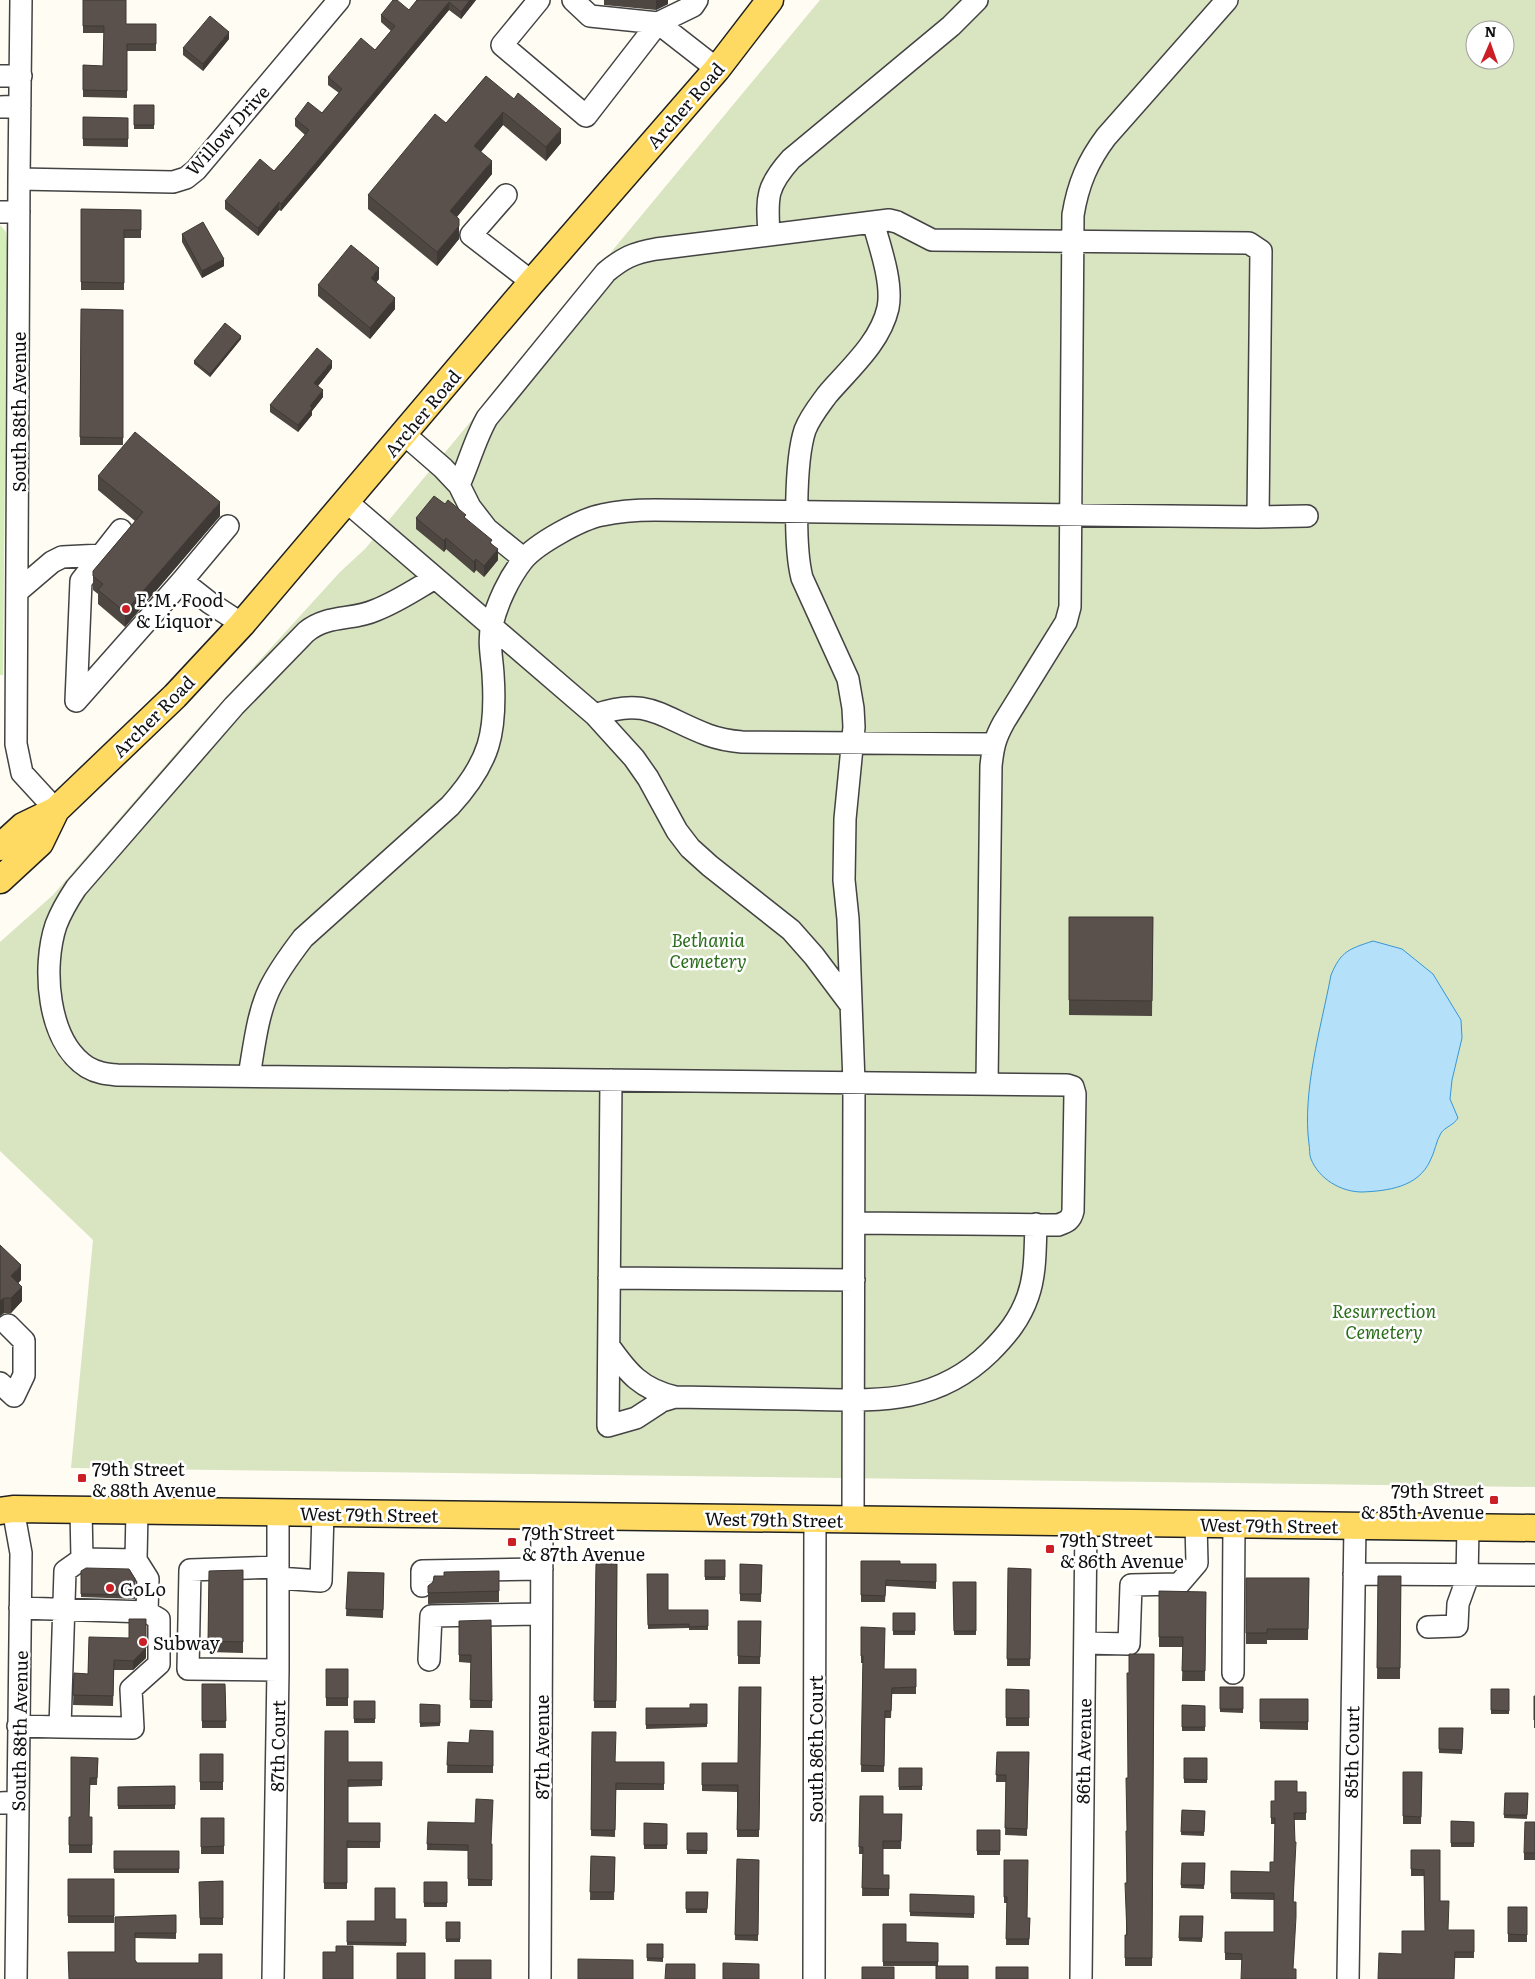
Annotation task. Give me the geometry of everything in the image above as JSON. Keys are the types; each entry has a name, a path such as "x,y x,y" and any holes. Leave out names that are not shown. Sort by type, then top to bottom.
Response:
{"main road":[{"name":"Archer Road","path":"0,847 23,826 56,810 174,696 242,624 532,282 717,69 770,0"},
{"name":"Archer Road","path":"0,880 40,842 56,810"},
{"name":"West 79th Street","path":"3,1511 81,1510 1535,1528"}],"street":[{"name":"South 88th Avenue","path":"21,0 10,76 10,107 19,179 9,212 18,591 16,744 22,773 56,810"},
{"name":"Willow Drive","path":"19,179 173,182 186,178 196,170 339,0"},
{"path":"539,0 502,45 586,116 658,23 693,6 697,0"},
{"path":"573,0 590,16 658,23 717,69"},
{"path":"769,235 767,205 770,189 777,174 791,159 950,26 977,0"},
{"path":"988,1084 991,766 995,738 1066,622 1070,607 1074,214 1077,193 1092,156 1106,137 1227,0"},
{"path":"506,195 472,235 532,282"},
{"path":"459,485 486,418 606,272 620,261 635,253 889,220 897,222 932,240 1249,243 1261,250 1258,517"},
{"path":"853,1520 854,1083 844,848 853,708 848,679 807,592 798,563 798,511 801,448 813,414 853,367 874,338 888,308 886,273 873,222"},
{"path":"404,434 443,468 459,485 470,507 487,529 524,559"},
{"path":"347,502 595,715 634,758 648,778 677,832 690,848 791,930 814,956 850,1004"},
{"path":"249,1076 259,1021 268,991 283,964 303,938 450,806 470,785 485,758 493,728 495,701 490,645 491,626 509,582 524,559 574,525 600,515 655,510 1307,516"},
{"path":"121,530 81,581 76,701 228,526"},
{"path":"18,591 52,562 62,557 102,555"},
{"path":"435,578 375,611 328,620 316,624 306,632 234,706 76,888 64,906 56,927 49,972 54,1016 73,1055 87,1067 100,1073 117,1075 988,1084 1067,1085 1072,1087 1075,1094 1073,1211 1071,1218 1066,1222 1058,1224 855,1223"},
{"path":"182,580 210,603 242,624"},
{"path":"595,715 613,708 637,707 670,717 707,735 742,742 994,744"},
{"path":"611,1080 608,1426 636,1418 662,1401 675,1397"},
{"path":"609,1346 623,1367 634,1378 659,1393 675,1397 854,1400 896,1398 924,1392 949,1383 975,1367 1003,1339 1018,1319 1029,1294 1035,1262 1036,1224"},
{"path":"609,1278 854,1280"},
{"path":"0,1383 14,1396 24,1376 24,1341 8,1325"},
{"path":"81,1510 82,1559"},
{"name":"South 88th Avenue","path":"3,1511 21,1553 18,1726 9,1802 16,1979"},
{"path":"137,1511 136,1560 148,1579 147,1612"},
{"name":"87th Court","path":"273,1979 278,1670 278,1513"},
{"path":"278,1670 188,1669 190,1570 278,1572 321,1581 323,1513"},
{"name":"87th Avenue","path":"540,1979 542,1516"},
{"name":"South 86th Court","path":"814,1979 815,1519"},
{"name":"86th Avenue","path":"1081,1979 1086,1522"},
{"path":"1085,1643 1129,1644 1132,1585 1179,1584 1197,1563 1196,1524"},
{"path":"1232,1673 1234,1524"},
{"name":"85th Court","path":"1348,1979 1355,1526"},
{"path":"1428,1627 1457,1626 1458,1604 1467,1579 1468,1527"},
{"path":"60,1727 65,1571 82,1559 136,1560"},
{"path":"422,1586 422,1572 542,1570"},
{"path":"1354,1574 1535,1575"},
{"path":"18,1726 133,1728 131,1690 159,1664 159,1619 147,1612 20,1608"},
{"path":"429,1660 431,1616 541,1614"}],"green space":[{"name":"Bethania Cemetery","path":"820,0 1535,0 1535,1487 71,1468 93,1240 0,1151 0,942 53,895 190,737 340,572 365,549"},
{"path":"0,225 6,232 7,244 3,675 0,675"}],"water":[{"path":"1373,941 1402,949 1433,974 1461,1020 1462,1038 1452,1080 1450,1099 1458,1118 1441,1133 1432,1158 1425,1170 1418,1177 1401,1186 1392,1189 1362,1192 1339,1187 1319,1173 1310,1154 1308,1103 1310,1081 1331,975 1342,956 1358,946"}],"building":[{"path":"83,0 126,0 126,24 156,24 156,44 127,44 127,91 83,90 83,65 103,66 104,26 83,26"},
{"path":"393,0 397,0 409,10 417,0 470,0 461,12 449,2 315,164 281,204 279,202 258,228 225,201 260,159 274,171 289,154 309,130 295,119 308,102 322,113 342,89 328,77 361,38 375,50 395,26 381,15"},
{"path":"210,16 229,32 203,64 183,48"},
{"path":"486,76 514,99 518,93 561,129 546,147 503,112 474,146 492,161 450,211 459,219 459,226 437,252 368,195 435,114 446,123"},
{"path":"134,105 154,105 154,125 134,125"},
{"path":"83,117 128,118 128,139 83,139"},
{"path":"81,209 141,210 141,230 124,230 124,283 81,282"},
{"path":"203,222 224,259 202,271 182,234"},
{"path":"351,245 379,268 371,278 395,298 370,328 318,285"},
{"path":"81,309 123,310 123,438 80,437"},
{"path":"225,323 241,336 210,374 194,361"},
{"path":"317,348 332,361 314,383 323,390 310,406 312,408 298,425 270,405"},
{"path":"135,432 220,502 125,612 98,590 103,584 93,576 93,571 143,512 98,476"},
{"path":"434,496 445,504 448,500 466,515 464,517 492,540 490,543 498,549 484,566 476,559 474,562 446,538 444,541 416,518"},
{"path":"1069,917 1153,917 1152,1001 1069,1000"},
{"path":"0,1245 21,1265 11,1276 22,1287 11,1298 4,1298 0,1301"},
{"path":"705,1560 725,1560 725,1577 705,1577"},
{"path":"861,1561 900,1561 900,1564 936,1564 936,1582 886,1580 885,1596 861,1595"},
{"path":"596,1564 617,1564 616,1701 594,1701"},
{"path":"740,1564 762,1565 761,1594 740,1594"},
{"name":"GoLo","path":"86,1568 129,1569 135,1579 135,1595 81,1594 81,1571"},
{"path":"1008,1568 1031,1569 1030,1659 1007,1659"},
{"path":"243,1570 243,1642 208,1641 209,1571"},
{"path":"499,1571 499,1591 428,1593 428,1586 433,1582 434,1576 444,1576 444,1572"},
{"path":"348,1572 384,1573 383,1610 346,1609"},
{"path":"647,1574 668,1574 668,1610 708,1610 708,1626 689,1627 689,1624 648,1625"},
{"path":"1378,1576 1401,1576 1400,1668 1377,1668"},
{"path":"1246,1578 1309,1578 1308,1629 1267,1629 1267,1633 1246,1633"},
{"path":"953,1582 976,1582 976,1631 954,1631"},
{"path":"1159,1591 1206,1592 1205,1671 1182,1671 1183,1637 1159,1637"},
{"path":"893,1613 915,1613 915,1631 893,1631"},
{"path":"129,1619 146,1619 146,1648 133,1661 114,1660 113,1696 73,1695 74,1673 88,1674 89,1637 129,1638"},
{"path":"491,1620 492,1701 470,1700 471,1655 459,1655 459,1621"},
{"path":"738,1621 761,1621 760,1657 738,1656"},
{"path":"861,1627 885,1628 884,1669 916,1669 916,1687 892,1688 891,1711 885,1711 884,1766 861,1765 863,1656 861,1656"},
{"path":"1129,1654 1154,1654 1152,1958 1125,1958 1125,1935 1127,1935 1125,1883 1127,1883 1126,1778 1128,1778 1127,1673 1129,1673"},
{"path":"326,1669 348,1669 348,1698 326,1698"},
{"path":"202,1684 225,1684 226,1721 202,1721"},
{"path":"739,1687 761,1687 759,1830 737,1830 738,1785 702,1785 702,1763 738,1763"},
{"path":"1220,1687 1243,1687 1243,1709 1220,1709"},
{"path":"1006,1689 1029,1690 1029,1718 1006,1718"},
{"path":"1491,1689 1509,1689 1509,1711 1491,1710"},
{"path":"1535,1696 1535,1720 1534,1720"},
{"path":"1260,1699 1308,1699 1308,1722 1260,1722"},
{"path":"354,1701 375,1701 375,1719 354,1719"},
{"path":"420,1704 440,1705 440,1723 420,1723"},
{"path":"690,1704 707,1704 707,1724 646,1725 646,1708 690,1708"},
{"path":"1182,1705 1205,1706 1205,1727 1182,1727"},
{"path":"1439,1728 1463,1728 1462,1750 1439,1749"},
{"path":"470,1730 493,1731 493,1766 447,1765 448,1742 469,1743"},
{"path":"325,1731 348,1731 348,1762 382,1762 382,1780 348,1780 348,1823 380,1823 380,1842 347,1841 347,1883 324,1883"},
{"path":"592,1732 616,1732 615,1762 664,1762 664,1784 616,1783 615,1830 591,1830"},
{"path":"997,1752 1029,1752 1027,1829 1005,1828 1006,1775 996,1775"},
{"path":"200,1754 223,1754 223,1782 200,1782"},
{"path":"71,1757 98,1758 97,1778 90,1778 89,1817 92,1817 92,1845 69,1845"},
{"path":"1184,1758 1207,1758 1207,1780 1184,1779"},
{"path":"899,1768 922,1768 922,1786 899,1787"},
{"path":"1403,1772 1422,1772 1421,1817 1403,1816"},
{"path":"1275,1781 1297,1781 1297,1792 1306,1792 1306,1813 1294,1813 1296,1842 1293,1902 1296,1902 1296,1917 1293,1969 1296,1969 1296,1979 1241,1979 1242,1954 1225,1953 1225,1932 1274,1932 1274,1893 1231,1893 1231,1871 1270,1872 1270,1862 1274,1862 1275,1818 1271,1818 1271,1801 1275,1801"},
{"path":"175,1786 175,1805 118,1806 118,1787"},
{"path":"1505,1793 1528,1793 1527,1815 1504,1815"},
{"path":"860,1796 883,1796 883,1814 902,1814 901,1841 883,1841 883,1875 889,1875 889,1889 862,1888 863,1847 859,1847"},
{"path":"476,1799 493,1800 492,1880 468,1879 468,1845 427,1844 428,1822 475,1823"},
{"path":"1182,1810 1205,1811 1204,1832 1181,1832"},
{"path":"201,1818 224,1818 224,1846 201,1847"},
{"path":"1451,1821 1474,1822 1474,1843 1451,1843"},
{"path":"1525,1822 1535,1822 1535,1853 1524,1853"},
{"path":"644,1823 667,1824 667,1845 644,1845"},
{"path":"977,1830 1000,1830 1000,1851 977,1851"},
{"path":"687,1833 707,1833 707,1851 687,1850"},
{"path":"1411,1850 1440,1850 1440,1901 1449,1901 1448,1930 1474,1930 1474,1952 1455,1952 1454,1979 1378,1979 1379,1953 1402,1954 1402,1931 1425,1931 1424,1870 1411,1869"},
{"path":"114,1851 179,1851 179,1869 114,1869"},
{"path":"591,1856 615,1857 614,1892 590,1892"},
{"path":"737,1859 759,1860 758,1935 735,1935"},
{"path":"1004,1860 1028,1860 1027,1918 1030,1918 1029,1939 1006,1939 1007,1897 1004,1897"},
{"path":"1182,1863 1205,1863 1204,1885 1181,1885"},
{"path":"68,1879 114,1879 114,1916 68,1916"},
{"path":"223,1881 223,1918 200,1918 199,1882"},
{"path":"424,1882 447,1882 447,1903 424,1903"},
{"path":"375,1888 395,1888 395,1919 406,1919 406,1943 347,1942 347,1921 375,1921"},
{"path":"686,1892 708,1892 707,1909 686,1909"},
{"path":"910,1894 974,1896 974,1914 910,1912"},
{"path":"1508,1907 1527,1907 1527,1935 1508,1934"},
{"path":"176,1915 176,1933 135,1933 135,1960 137,1963 199,1963 199,1954 222,1954 222,1979 69,1979 68,1952 115,1952 115,1917"},
{"path":"1180,1916 1203,1916 1202,1938 1179,1938"},
{"path":"446,1922 460,1922 460,1939 446,1939"},
{"path":"883,1924 906,1924 906,1942 938,1943 938,1962 883,1962"},
{"path":"647,1944 663,1944 663,1958 647,1958"},
{"path":"336,1946 353,1946 353,1979 323,1979 323,1952 336,1952"},
{"path":"397,1953 425,1953 425,1979 397,1979"},
{"path":"578,1959 633,1960 633,1979 578,1979"},
{"path":"455,1960 491,1960 491,1979 455,1979"},
{"path":"723,1963 759,1964 759,1979 723,1979"},
{"path":"666,1964 695,1964 695,1979 665,1979"},
{"path":"936,1966 968,1966 968,1979 936,1979"},
{"path":"862,1967 894,1967 894,1979 862,1979"},
{"path":"996,1967 1028,1967 1028,1979 996,1979"}],"place":[{"name":"E.M. Food & Liquor","path":"126,609"},
{"name":"79th Street & 88th Avenue","path":"82,1478"},
{"name":"79th Street & 85th Avenue","path":"1494,1500"},
{"name":"79th Street & 87th Avenue","path":"512,1542"},
{"name":"79th Street & 86th Avenue","path":"1050,1549"},
{"name":"GoLo","path":"110,1588"},
{"name":"Subway","path":"143,1642"}],"park label":[{"name":"Resurrection Cemetery","path":"1384,1320"}]}
